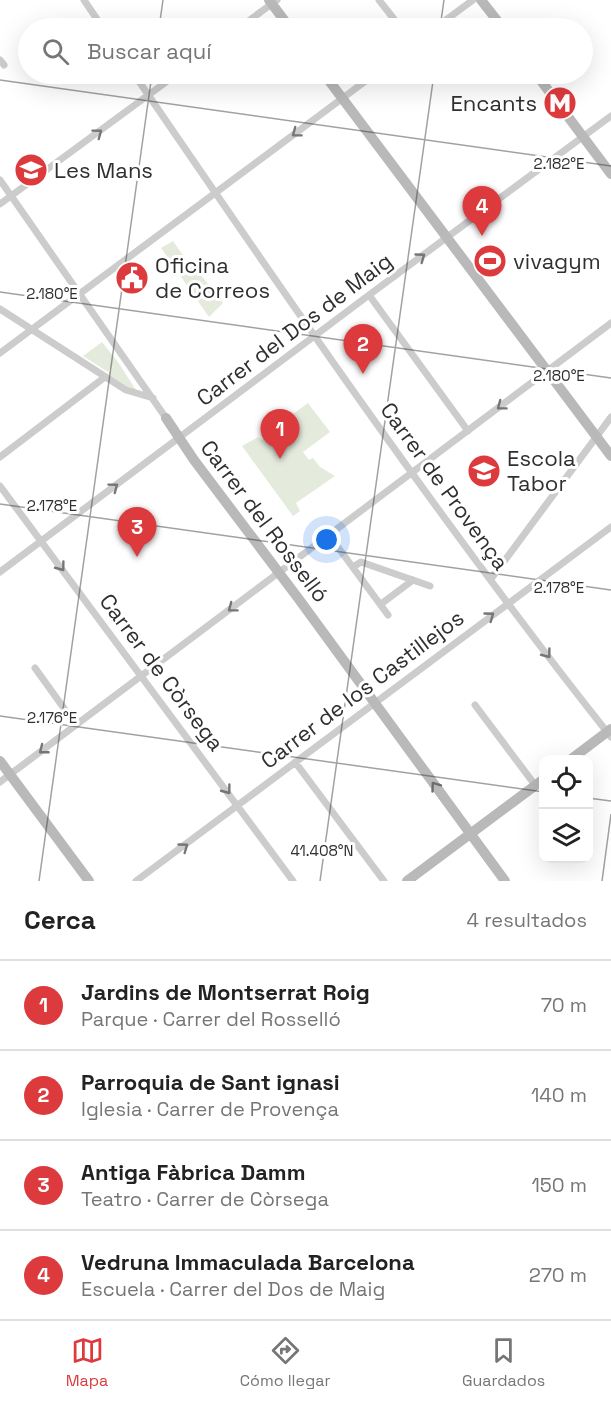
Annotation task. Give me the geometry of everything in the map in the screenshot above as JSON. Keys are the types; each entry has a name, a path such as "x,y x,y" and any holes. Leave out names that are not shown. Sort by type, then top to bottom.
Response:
{"main road":[{"path":"481,0 495,18"},
{"path":"272,1 283,18"},
{"path":"332,84 611,456"},
{"path":"543,84 611,174"},
{"name":"Carrer del Rosselló","path":"166,418 505,881"},
{"path":"576,755 610,732"},
{"path":"0,761 89,881"},
{"path":"407,881 539,782"}],"street":[{"path":"379,0 393,18"},
{"path":"449,18 473,0"},
{"path":"85,1 97,18"},
{"path":"251,18 272,1"},
{"name":"Carrer de Provença","path":"141,84 411,473 610,732"},
{"path":"0,204 163,84"},
{"path":"0,352 361,84"},
{"name":"Carrer del Dos de Maig","path":"0,572 611,116"},
{"name":"Carrer del Rosselló","path":"0,180 166,418"},
{"path":"369,295 468,431"},
{"path":"0,309 126,390 153,398"},
{"path":"0,782 611,323"},
{"path":"0,457 105,376"},
{"path":"491,579 611,417"},
{"name":"Carrer de Còrsega","path":"0,486 293,881"},
{"name":"Carrer de los Castillejos","path":"136,881 611,527"},
{"path":"329,536 388,615"},
{"path":"353,567 361,562 430,586"},
{"path":"381,604 413,580"},
{"path":"35,668 76,725"},
{"path":"475,705 539,782"},
{"path":"295,762 384,881"}],"shaded area":[{"path":"173,241 194,271 197,270 223,303 209,317 161,248"},
{"path":"102,342 136,390 134,391 108,374 115,365 108,372 83,356"},
{"path":"308,403 330,432 303,452 309,460 313,458 320,467 335,476 296,503 300,511 293,516 242,446 258,437 273,442 286,419"}],"place":[{"name":"Encants","path":"560,103"},
{"name":"Les Mans","path":"31,170"},
{"name":"Vedruna Immaculada Barcelona","path":"482,236"},
{"name":"vivagym","path":"490,261"},
{"name":"Oficina de Correos","path":"132,278"},
{"name":"Parroquia de Sant ignasi","path":"363,374"},
{"name":"Jardins de Montserrat Roig","path":"280,459"},
{"name":"Escola Tabor","path":"484,471"},
{"name":"Antiga Fàbrica Damm","path":"137,557"}]}
